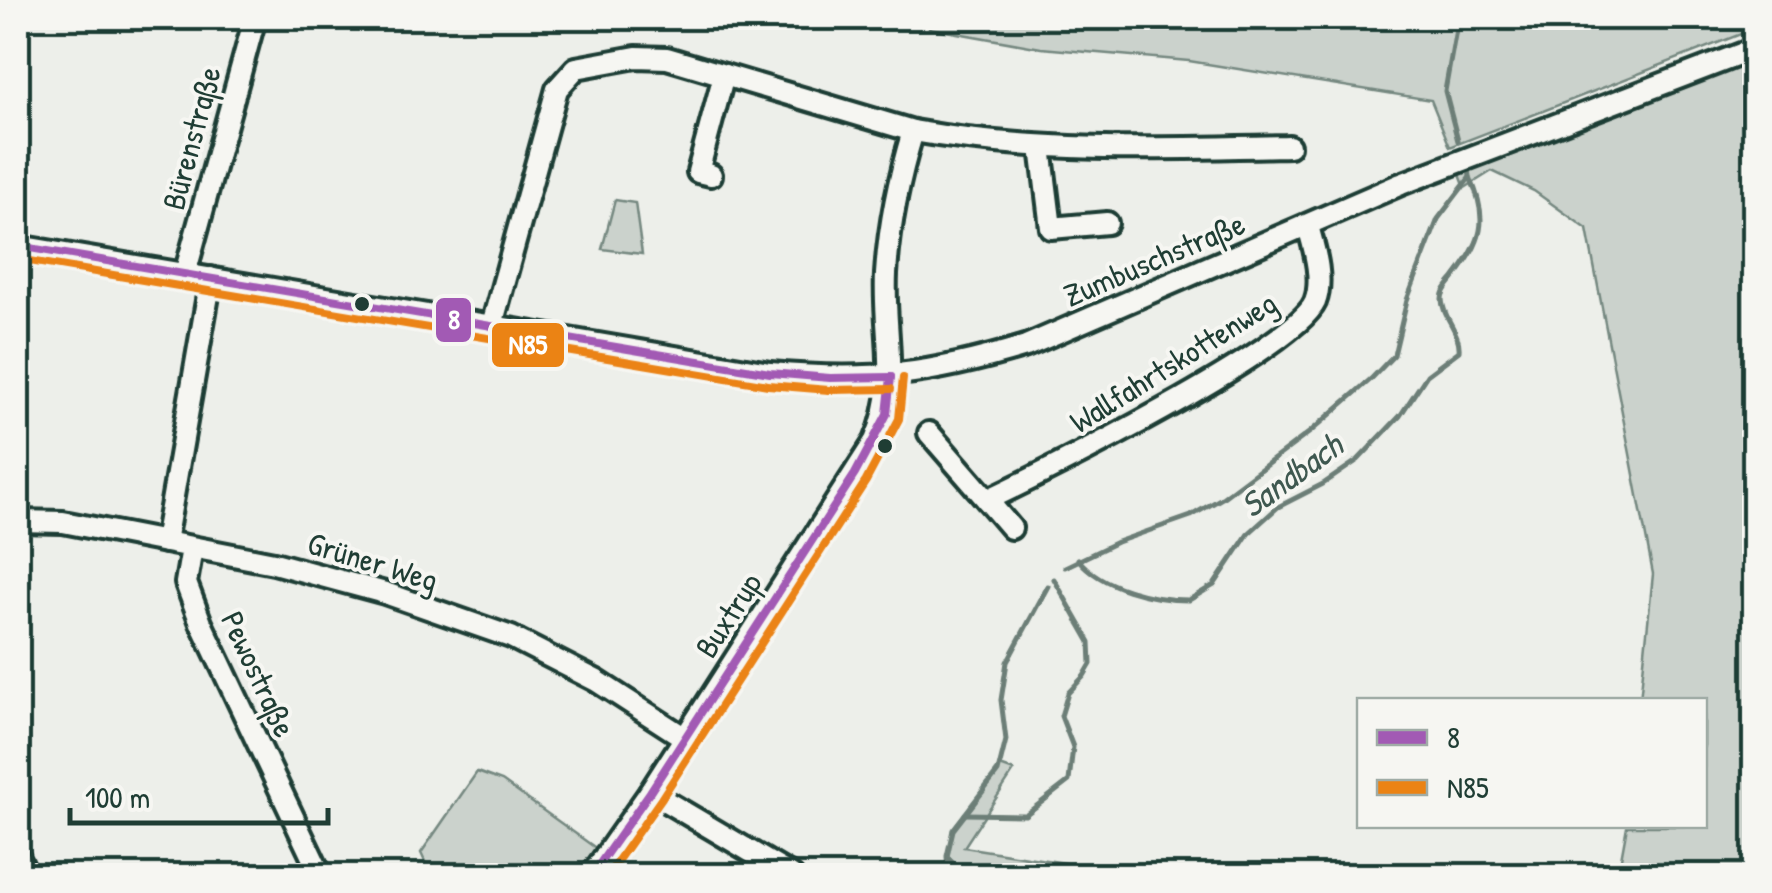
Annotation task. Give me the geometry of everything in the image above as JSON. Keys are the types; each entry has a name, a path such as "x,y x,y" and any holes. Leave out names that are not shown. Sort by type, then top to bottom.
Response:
{"street":[{"name":"Bürenstraße","path":"186,274 254,18"},
{"name":"Zumbuschstraße","path":"18,246 770,373 830,378 892,377 975,362 1026,346 1454,163 1754,49"},
{"path":"492,325 557,89 576,68 636,58 667,58 913,131 1042,147 1210,155 1289,146"},
{"path":"711,175 698,172 724,75"},
{"name":"Buxtrup","path":"591,876 650,792 875,440 886,414 892,377 886,278 891,220 913,131"},
{"path":"1042,147 1052,228 1106,224"},
{"name":"Wallfahrtskottenweg","path":"987,500 1134,426 1232,367 1304,316 1314,304 1318,288 1308,226"},
{"path":"165,542 211,278"},
{"path":"929,433 1011,528"},
{"name":"Grüner Weg","path":"18,520 62,522 165,542 309,572 385,593 511,637 597,681 684,738"},
{"name":"Pewostraße","path":"192,548 186,584 201,623 321,876"},
{"path":"650,792 792,876"},
{"path":"18,856 27,876"}],"shaded area":[{"path":"932,18 1754,18 1754,29 1450,147 1431,100 1189,61 1041,48 929,28"},
{"path":"1754,55 1754,875 1618,875 1627,828 1707,828 1707,698 1640,698 1653,574 1587,229 1534,191 1492,171 1465,188 1459,172"},
{"path":"615,200 635,203 642,254 602,249"},
{"path":"1000,766 1014,771 964,847 1141,875 946,875 952,829"},
{"path":"477,772 502,781 597,849 577,875 431,875 421,853"}],"waterway":[{"name":"Sandbach","path":"1458,18 1445,91 1458,141"},
{"name":"Sandbach","path":"1065,567 1117,542 1191,516 1222,498 1310,432 1371,379 1394,355 1407,300 1438,219 1470,177 1469,168"},
{"name":"Sandbach","path":"1078,559 1114,585 1160,598 1189,600 1214,585 1248,534 1278,507 1358,460 1400,416 1427,375 1459,351 1442,299 1471,253 1480,230 1480,206 1470,177"},
{"name":"Sandbach","path":"965,814 1025,815 1069,781 1073,747 1061,716 1068,693 1091,664 1090,642 1054,579"},
{"name":"Sandbach","path":"948,876 947,856 953,830 998,772 1006,740 1001,700 1007,662 1048,586"},
{"name":"Sandbach","path":"949,859 965,876"}],"transit line":[{"name":"8","path":"18,246 770,373 830,378 891,377"},
{"name":"N85","path":"18,259 768,385 829,390 891,389"},
{"name":"8","path":"591,876 650,792 855,474 887,414 891,377"},
{"name":"N85","path":"607,876 866,481 899,419 903,378"}]}
